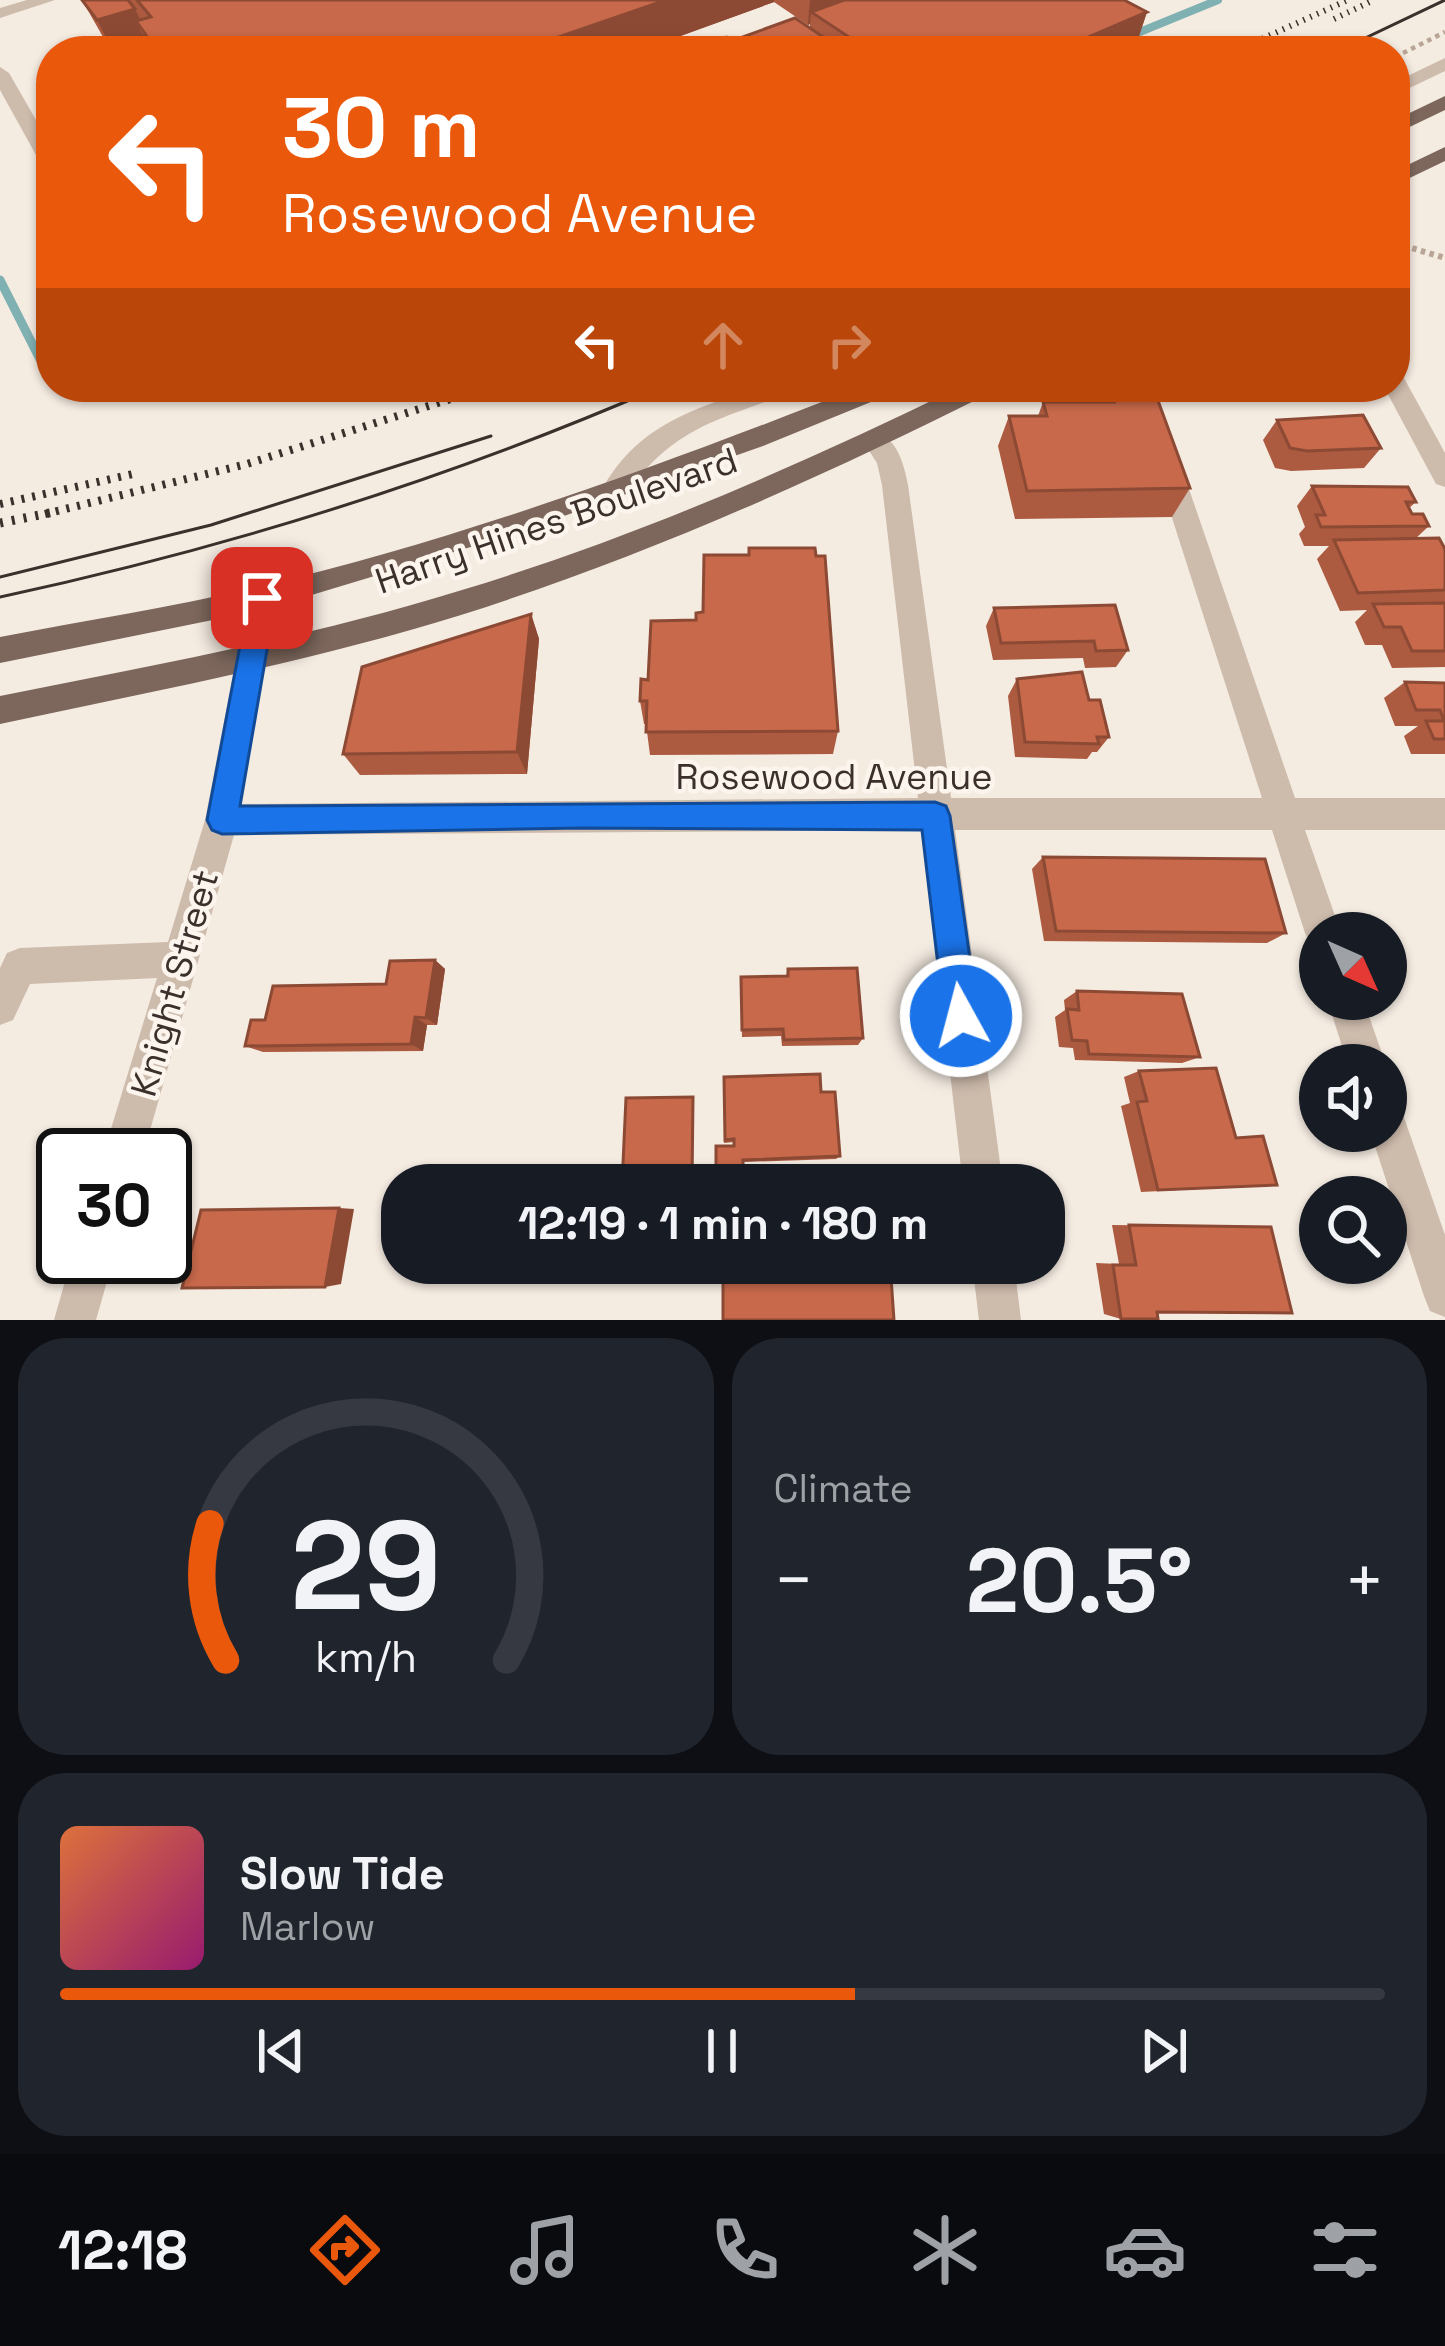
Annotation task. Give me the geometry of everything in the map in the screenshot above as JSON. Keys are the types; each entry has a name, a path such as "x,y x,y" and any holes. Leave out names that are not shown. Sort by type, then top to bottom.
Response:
{"main road":[{"path":"1410,120 1445,102"},
{"path":"1410,170 1445,153"},
{"name":"Harry Hines Boulevard","path":"0,710 250,658 462,602 688,520 951,402"},
{"path":"849,403 875,440"},
{"name":"Harry Hines Boulevard","path":"0,650 262,598 617,487 849,403"}],"street":[{"path":"0,13 46,0"},
{"path":"1410,81 1445,64"},
{"path":"0,73 36,137"},
{"path":"617,487 640,456 671,429 742,402"},
{"path":"1147,402 1316,912"},
{"path":"1405,402 1445,477"},
{"path":"875,440 890,461 895,484 980,1164"},
{"name":"Knight Street","path":"131,1128 222,820 262,598"},
{"name":"Rosewood Avenue","path":"222,820 580,814 1445,814"},
{"path":"0,1007 20,966 181,959"},
{"path":"1397,1152 1445,1296"},
{"path":"75,1320 85,1284"},
{"path":"996,1284 1000,1320"}],"path":[{"path":"1410,50 1445,32"},
{"path":"1410,248 1445,258"}],"building":[{"path":"82,0 128,0 135,9 97,20"},
{"path":"137,0 666,0 562,36 143,36 136,21 151,17"},
{"path":"844,0 1124,0 1147,12 1091,36 847,36 811,12"},
{"path":"795,18 822,36 745,36"},
{"path":"1043,402 1158,402 1190,488 1027,491 1009,416 1047,416"},
{"path":"1363,415 1381,448 1290,448 1277,420"},
{"path":"1312,486 1408,487 1416,502 1406,502 1412,514 1423,514 1429,526 1321,527 1316,515 1325,515"},
{"path":"1439,538 1445,549 1445,590 1358,593 1334,540"},
{"path":"749,548 815,548 816,556 825,556 838,731 646,732 647,701 640,701 641,679 648,680 651,621 696,620 696,613 703,612 704,555 749,555"},
{"path":"1445,603 1445,651 1412,651 1401,627 1384,627 1373,604"},
{"path":"1115,605 1128,650 1096,651 1094,641 1001,643 994,608"},
{"path":"531,614 517,752 343,754 362,667"},
{"path":"1082,672 1089,700 1100,700 1109,737 1097,737 1099,744 1025,742 1017,679"},
{"path":"1405,682 1445,683 1445,739 1434,739 1426,721 1444,721 1440,710 1416,710"},
{"path":"1043,857 1265,859 1286,933 1056,931"},
{"path":"435,960 426,1018 415,1017 411,1044 245,1046 251,1020 265,1020 273,986 386,984 390,961"},
{"path":"857,968 863,1038 784,1040 783,1029 742,1030 741,977 788,976 788,969"},
{"path":"1077,991 1182,994 1200,1057 1089,1054 1087,1041 1072,1040 1067,1009 1079,1010"},
{"path":"1216,1068 1236,1138 1263,1136 1277,1185 1158,1190 1137,1102 1147,1101 1139,1071"},
{"path":"820,1074 821,1092 835,1092 840,1156 716,1164 716,1146 734,1146 734,1139 725,1140 724,1077"},
{"path":"693,1097 692,1164 623,1164 626,1098"},
{"path":"339,1208 325,1287 182,1288 192,1284 192,1247 201,1210"},
{"path":"1129,1225 1271,1227 1292,1313 1157,1312 1158,1319 1121,1319 1113,1265 1136,1265"},
{"path":"723,1284 891,1284 894,1320 723,1320"}],"waterway":[{"path":"1130,36 1218,0"},
{"path":"0,280 36,351"}],"tram line":[{"path":"1369,36 1445,0"},
{"path":"0,597 253,534 499,452 625,402"},
{"path":"0,577 211,525 491,436"}],"railway":[{"path":"1268,36 1348,0"},
{"path":"1334,19 1374,0"},
{"path":"48,513 247,464 441,402"},
{"path":"0,504 133,474"},
{"path":"48,513 59,511"},
{"path":"0,523 48,513"}],"route":[{"path":"262,598 222,820 580,814 935,816 961,1016"}]}
